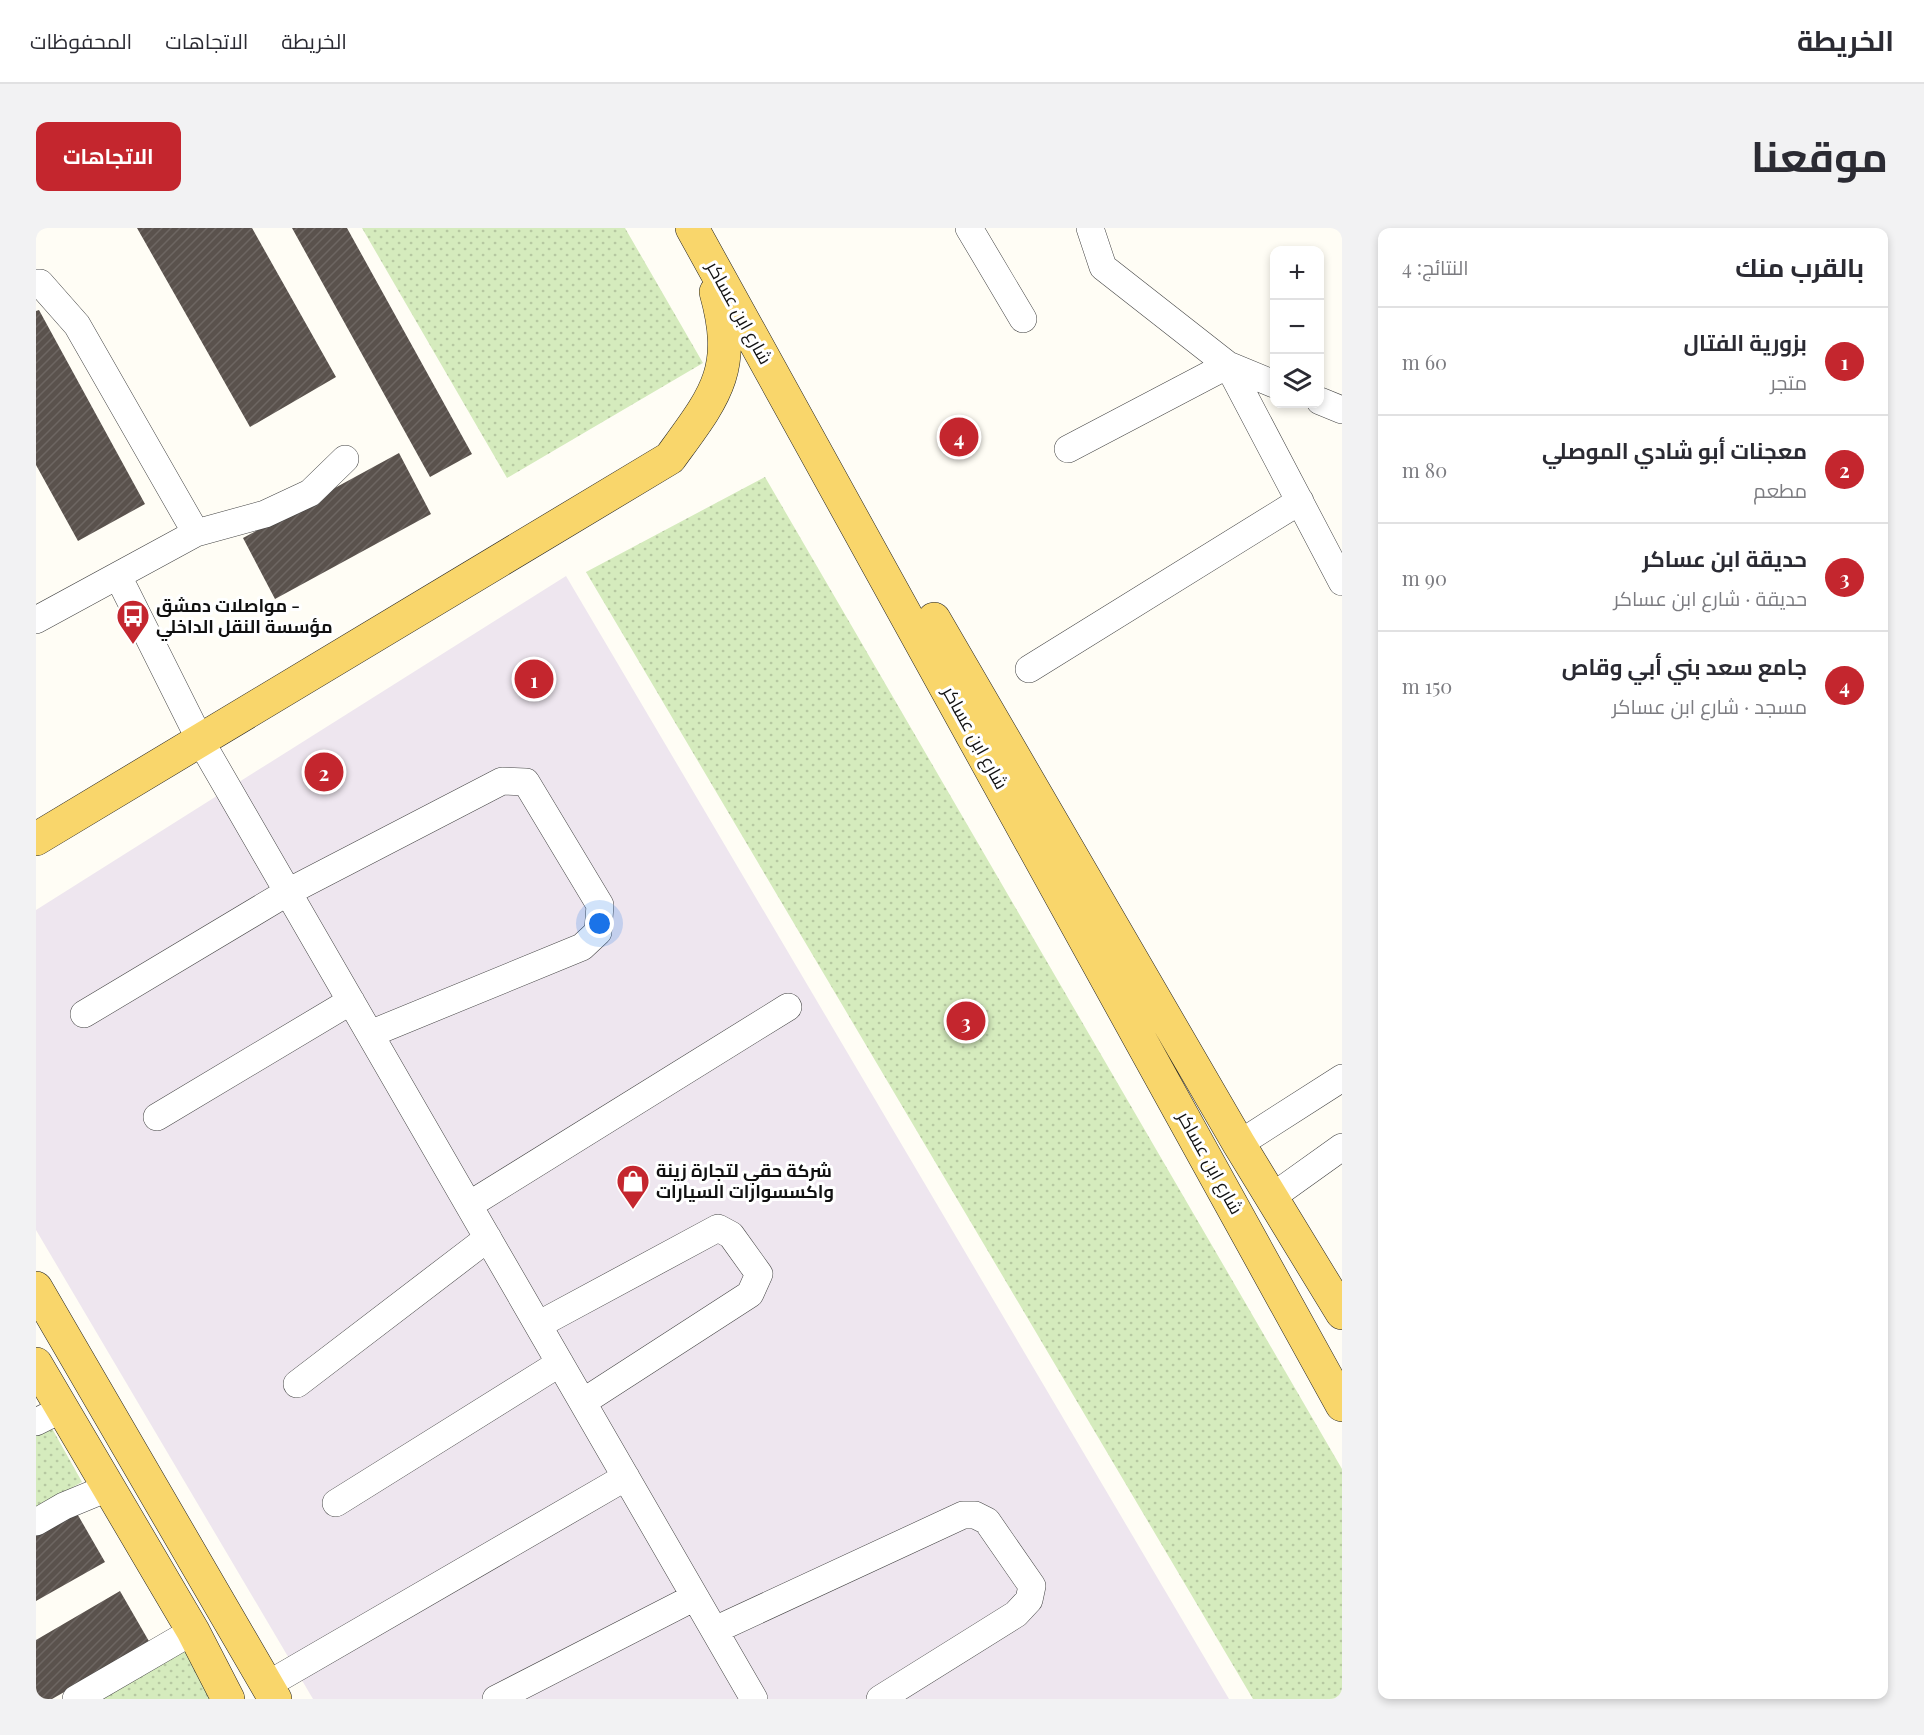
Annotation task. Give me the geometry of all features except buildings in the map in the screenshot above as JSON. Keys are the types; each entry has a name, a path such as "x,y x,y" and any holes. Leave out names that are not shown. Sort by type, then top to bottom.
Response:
{"main road":[{"path":"36,839 670,458 711,401 724,363 724,326 697,238"},
{"name":"شارع ابن عساكر","path":"697,238 722,262 744,290 1239,1144 1342,1313"},
{"name":"شارع ابن عساكر","path":"697,238 1342,1404"},
{"path":"36,1288 271,1692"},
{"path":"36,1364 49,1415 110,1487 193,1632 228,1699"}],"street":[{"path":"969,228 1023,319"},
{"path":"1090,228 1103,267 1228,365 1270,382"},
{"path":"36,283 40,283 77,325 196,533"},
{"path":"1068,449 1228,365"},
{"path":"1228,365 1342,582"},
{"path":"1324,403 1342,410"},
{"path":"36,620 196,533 265,514 310,493 345,459"},
{"path":"1029,669 1300,501"},
{"path":"118,576 200,740 715,1630 750,1698"},
{"path":"84,1014 288,892 502,781 526,782 600,905 598,932 582,947 370,1034"},
{"path":"157,1117 351,1001"},
{"path":"469,1205 788,1007"},
{"path":"1239,1144 1342,1078"},
{"path":"1272,1197 1342,1147"},
{"path":"538,1325 718,1228 731,1235 759,1274 750,1294 583,1402"},
{"path":"297,1384 488,1238"},
{"path":"336,1503 560,1363"},
{"path":"271,1692 626,1477"},
{"path":"36,1522 64,1506 110,1487"},
{"path":"715,1630 963,1515 975,1515 987,1521 1032,1586 1029,1600 1016,1614 880,1699"},
{"path":"496,1699 695,1597"},
{"path":"76,1699 193,1632"}],"shaded area":[{"path":"566,576 1229,1699 313,1699 36,1230 36,910"}],"green space":[{"path":"362,228 625,228 703,363 507,478"},
{"path":"765,477 1342,1469 1342,1699 1253,1699 586,572"},
{"path":"49,1423 82,1482 36,1508 36,1431"},
{"path":"183,1648 212,1699 93,1699"}],"place":[{"name":"جامع سعد بني أبي وقاص","path":"959,437"},
{"name":"مواصلات دمشق - مؤسسة النقل الداخلي","path":"133,645"},
{"name":"بزورية الفتال","path":"534,679"},
{"name":"معجنات أبو شادي الموصلي","path":"324,772"},
{"name":"حديقة ابن عساكر","path":"966,1021"},
{"name":"شركة حقي لتجارة زينة واكسسوارات السيارات","path":"633,1210"}]}
